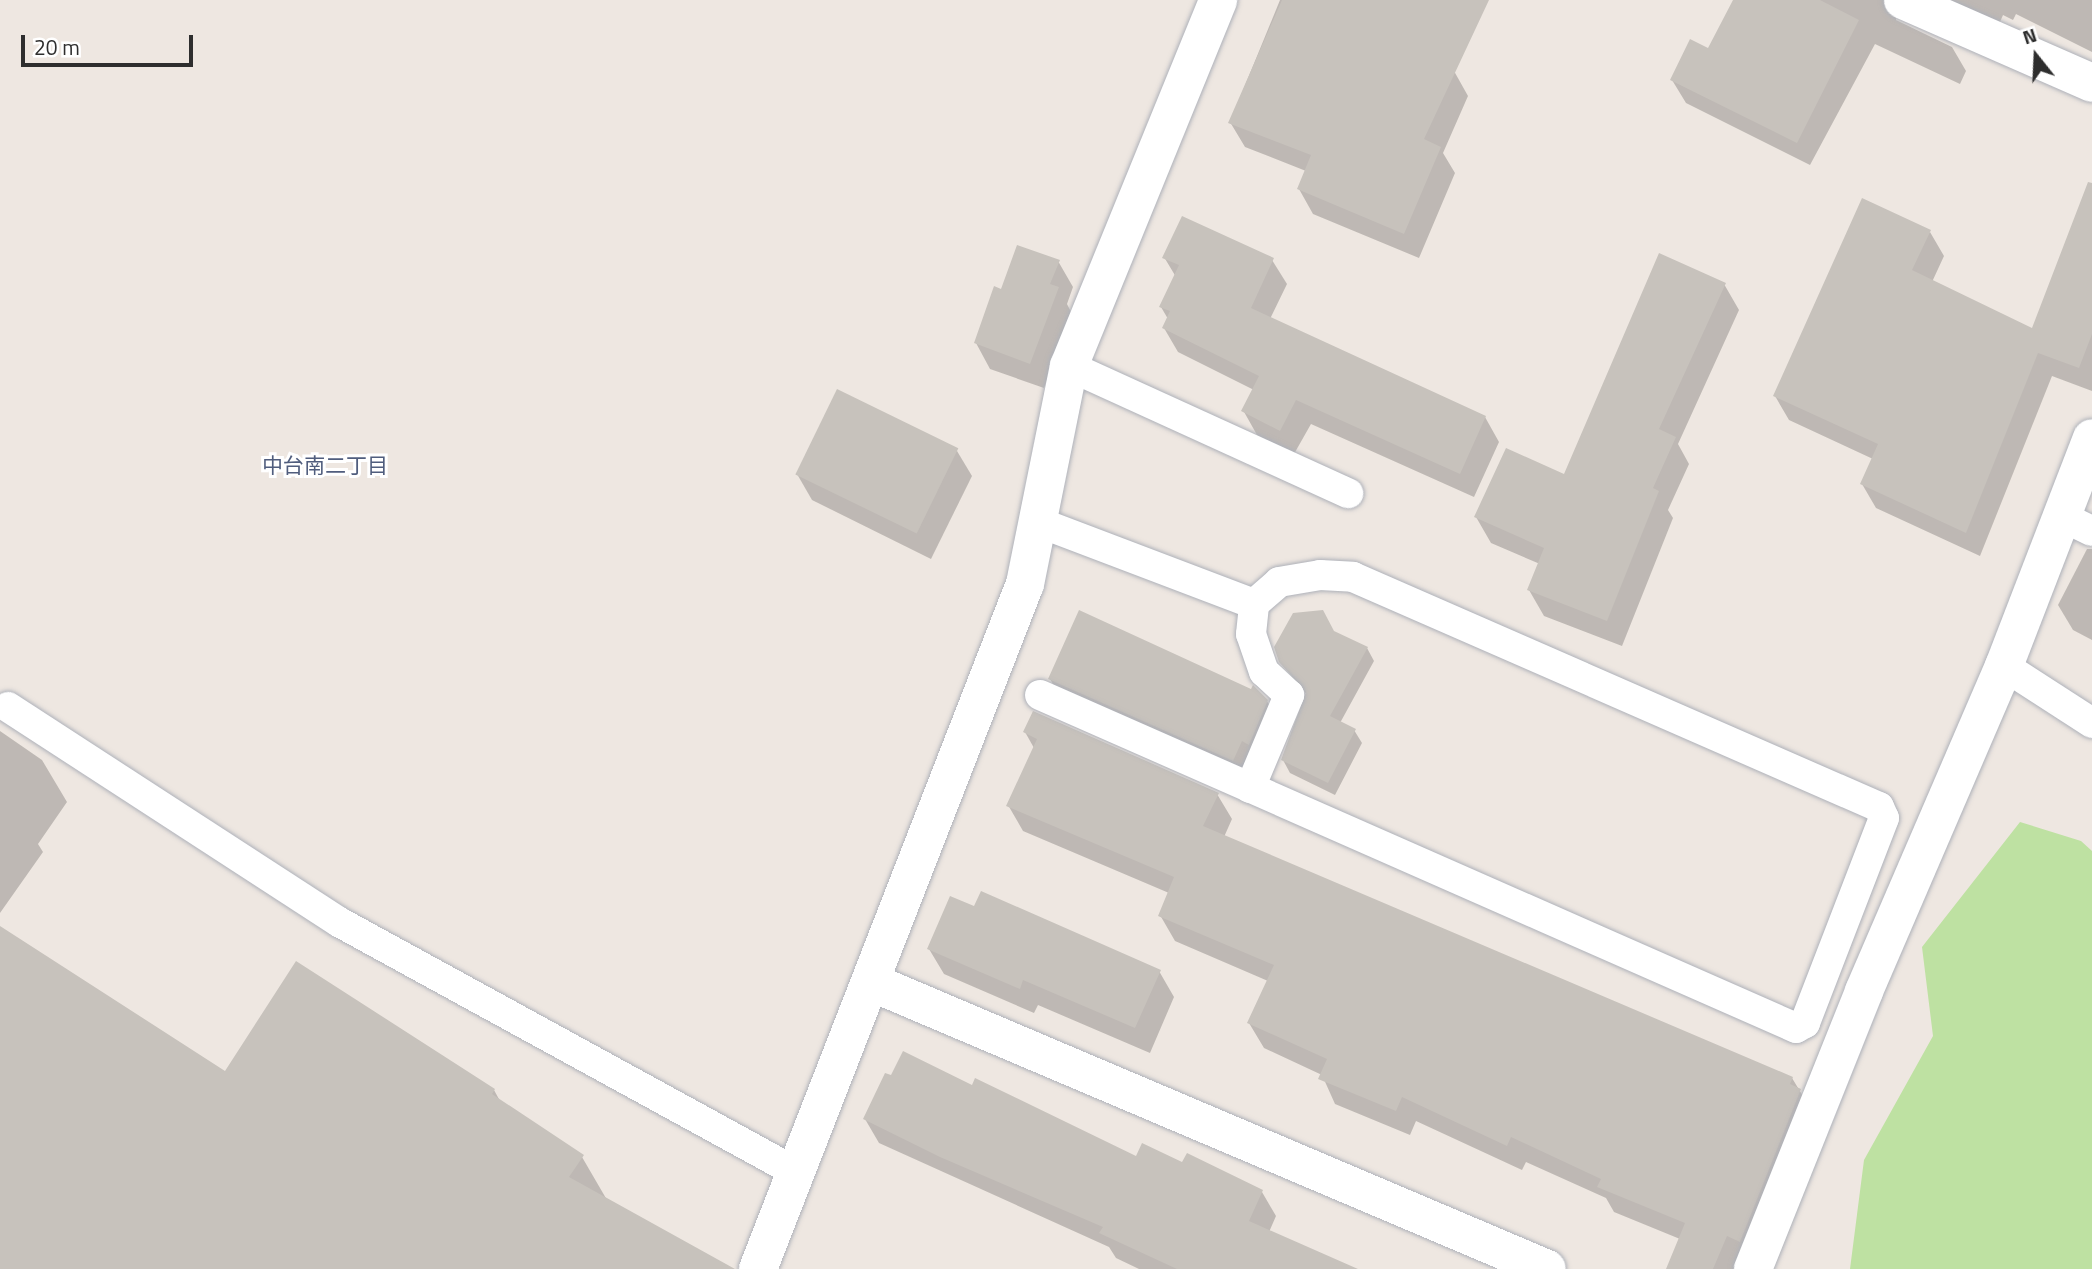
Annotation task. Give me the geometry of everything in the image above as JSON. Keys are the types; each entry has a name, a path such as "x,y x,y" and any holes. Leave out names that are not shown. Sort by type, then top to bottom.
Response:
{"street":[{"path":"758,1269 1025,584 1069,366 1218,0"},
{"path":"1903,0 2092,83"},
{"path":"1753,1269 1864,991 2004,666 2076,523 2092,438"},
{"path":"871,982 1547,1269"}],"lane":[{"path":"1069,366 1348,493"},
{"path":"1038,523 1254,604"},
{"path":"1040,695 1250,788 1796,1028 1805,1023 1884,818 1879,807 1353,577 1320,575 1279,582 1254,604 1251,634 1264,672 1289,695 1250,788"},
{"path":"2004,666 2092,723"},
{"path":"8,707 339,922 794,1171"}],"green space":[{"path":"2020,822 2081,841 2092,851 2092,1269 1850,1269 1864,1160 1933,1036 1922,947"}],"building":[{"path":"1282,0 1489,0 1424,139 1441,147 1404,234 1297,189 1311,155 1228,123"},
{"path":"1733,0 1820,0 1859,20 1797,143 1670,80 1690,39 1708,48"},
{"path":"2088,182 2092,183 2092,334 2079,368 2038,353 1966,533 1860,484 1878,444 1773,396 1862,198 1931,230 1912,270 2032,328"},
{"path":"1182,216 1274,258 1251,308 1486,416 1460,474 1296,400 1280,431 1241,411 1259,376 1162,328 1170,311 1159,307 1179,265 1162,258"},
{"path":"1017,245 1060,260 1050,284 1059,287 1030,364 974,343 994,286 1001,289"},
{"path":"1659,253 1726,283 1659,429 1676,437 1653,488 1659,491 1607,621 1527,590 1544,548 1474,517 1506,448 1564,474"},
{"path":"837,389 958,448 917,534 795,474"},
{"path":"1079,610 1251,689 1253,685 1268,700 1249,745 1242,741 1233,761 1048,679"},
{"path":"1323,610 1334,631 1368,647 1330,716 1356,729 1328,783 1281,760 1306,692 1279,662 1274,647 1293,613"},
{"path":"1033,711 1219,793 1203,826 1793,1077 1790,1084 1801,1089 1740,1242 1727,1236 1713,1269 1666,1269 1685,1223 1597,1187 1601,1179 1511,1137 1507,1146 1402,1097 1396,1111 1318,1079 1327,1059 1247,1023 1274,965 1158,916 1174,877 1006,806 1037,739 1023,732"},
{"path":"981,891 1161,970 1135,1028 1023,980 1020,989 927,949 950,896 974,906"},
{"path":"0,926 225,1071 296,961 495,1089 492,1094 584,1155 569,1177 735,1269 0,1269"},
{"path":"903,1051 972,1085 975,1078 1136,1156 1142,1143 1182,1162 1187,1153 1263,1190 1249,1221 1358,1269 1177,1269 1099,1233 1103,1227 940,1157 863,1119 885,1073 891,1075"}],"district":[{"name":"中台南二丁目","path":"325,465"}]}
